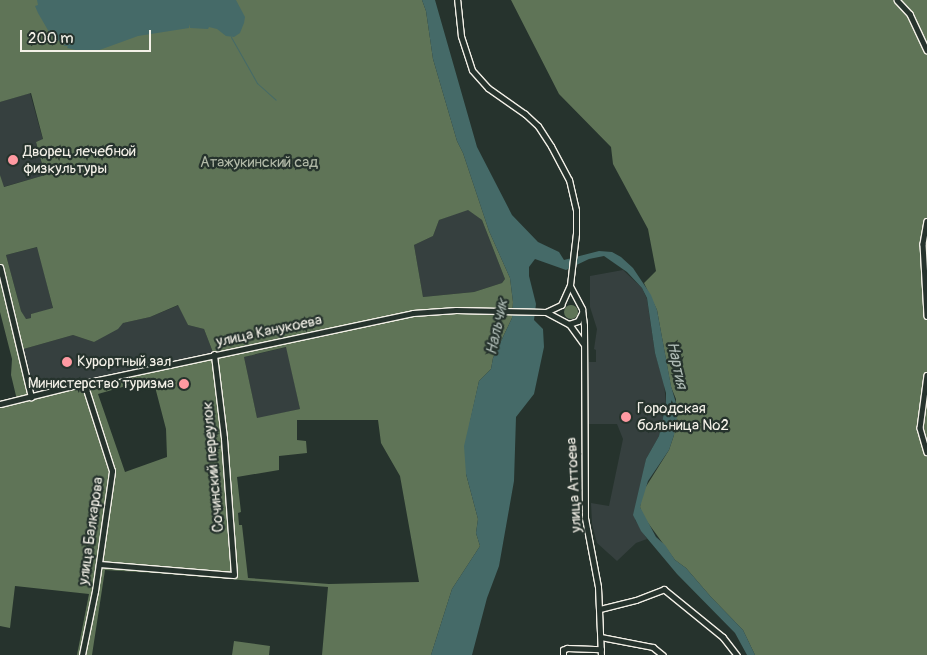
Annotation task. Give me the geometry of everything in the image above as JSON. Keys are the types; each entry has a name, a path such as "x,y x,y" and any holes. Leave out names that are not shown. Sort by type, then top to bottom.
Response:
{"street":[{"path":"457,0 461,36 472,70 488,88 532,119 551,146 572,188 576,210 576,233 570,285 560,316 583,343"},
{"path":"897,0 910,14 927,50"},
{"path":"927,221 922,244 927,316"},
{"path":"0,267 31,397"},
{"path":"546,312 566,322 578,321 582,312 570,285"},
{"path":"546,312 570,301 577,303"},
{"name":"улица Канукоева","path":"0,404 84,383 413,313 456,310 546,312"},
{"name":"улица Аттоева","path":"582,312 586,518 600,608 601,652"},
{"name":"Сочинский переулок","path":"99,564 234,576 224,438 214,355"},
{"path":"927,375 920,428 927,452"},
{"name":"улица Балкарова","path":"82,655 99,564 112,471 84,383"},
{"path":"600,608 636,600 664,589 723,637 737,655"},
{"path":"601,637 653,647 663,655"},
{"path":"563,655 565,648 601,652"}],"shaded area":[{"path":"30,93 43,140 36,142 45,175 3,187 0,175 0,102"},
{"path":"467,209 482,220 505,279 502,283 474,292 423,297 414,245 433,236 439,220"},
{"path":"38,247 53,309 31,314 32,318 25,319 21,311 6,255"},
{"name":"Городская больница №2","path":"623,270 642,288 647,299 655,353 664,383 666,404 659,436 646,459 635,520 647,539 636,543 617,561 597,543 592,524 591,503 609,506 623,439 617,424 589,424 589,362 596,362 596,350 594,349 597,329 590,307 590,276"},
{"path":"179,305 188,325 204,329 214,355 31,397 20,350 73,335 94,342 123,323 150,317"},
{"path":"287,347 300,409 257,419 244,357"}],"green space":[{"name":"Атажукинский сад","path":"0,0 422,0 426,11 433,59 457,141 463,153 489,231 510,278 513,302 512,318 493,358 491,369 479,381 470,422 466,474 478,519 476,533 480,546 452,589 431,655 322,655 328,587 154,573 105,570 92,655 77,655 89,594 15,586 10,628 0,626 0,404 17,400 11,375 12,359 0,312 0,175 4,187 45,175 36,142 43,139 31,93 0,102","holes":["468,210 482,220 505,279 502,283 474,292 423,297 414,245 433,236 439,220","37,247 53,308 31,314 31,318 26,319 21,311 6,255","178,305 188,325 204,329 214,355 31,397 20,350 73,335 94,342 118,329 123,323 150,317","286,347 300,409 257,418 244,357","147,380 154,383 166,429 167,457 125,472 98,394","297,420 378,420 381,443 400,476 419,582 329,584 248,578 242,525 239,525 238,513 241,512 237,477 279,470 279,456 307,453 306,441 297,440"]},
{"path":"511,0 927,0 927,655 755,655 743,630 686,568 675,560 643,516 640,507 642,493 669,450 674,435 676,399 671,387 657,310 644,283 656,271 648,229 613,164 611,147 559,94"},
{"path":"568,305 574,305 578,312 574,319 568,319 564,315 564,309"},
{"path":"234,641 270,646 269,655 232,655"}],"water":[{"path":"37,0 236,0 245,17 240,33 234,37 226,36 217,29 209,27 208,29 190,28 189,24 189,28 138,36 94,52 80,51 67,48 68,46 64,46 65,43 59,41 49,32 35,6 38,5"},
{"path":"422,0 435,0 477,147 512,215 538,242 559,252 564,260 599,251 612,252 621,257 633,268 651,295 657,310 671,386 678,410 674,435 669,450 648,481 640,507 656,537 665,545 675,560 686,568 743,630 755,655 747,655 735,633 677,574 641,531 633,515 646,459 659,436 666,404 666,393 655,353 647,298 642,288 627,272 604,256 589,259 566,270 535,259 529,267 529,276 536,304 534,320 543,329 544,347 534,394 516,417 514,481 499,566 487,598 472,655 431,655 452,589 480,546 476,533 478,519 466,474 464,446 479,381 491,369 493,358 512,318 513,302 510,278 489,231 463,153 457,141 433,59 426,11"}],"waterway":[{"path":"231,37 257,83 276,100"}],"place":[{"name":"Дворец лечебной физкультуры","path":"13,160"},
{"name":"Курортный зал","path":"67,362"},
{"name":"Министерство туризма","path":"184,384"},
{"name":"Городская больница №2","path":"626,417"}],"water label":[{"name":"Нальчик","path":"497,327"},
{"name":"Нартия","path":"677,365"}]}
